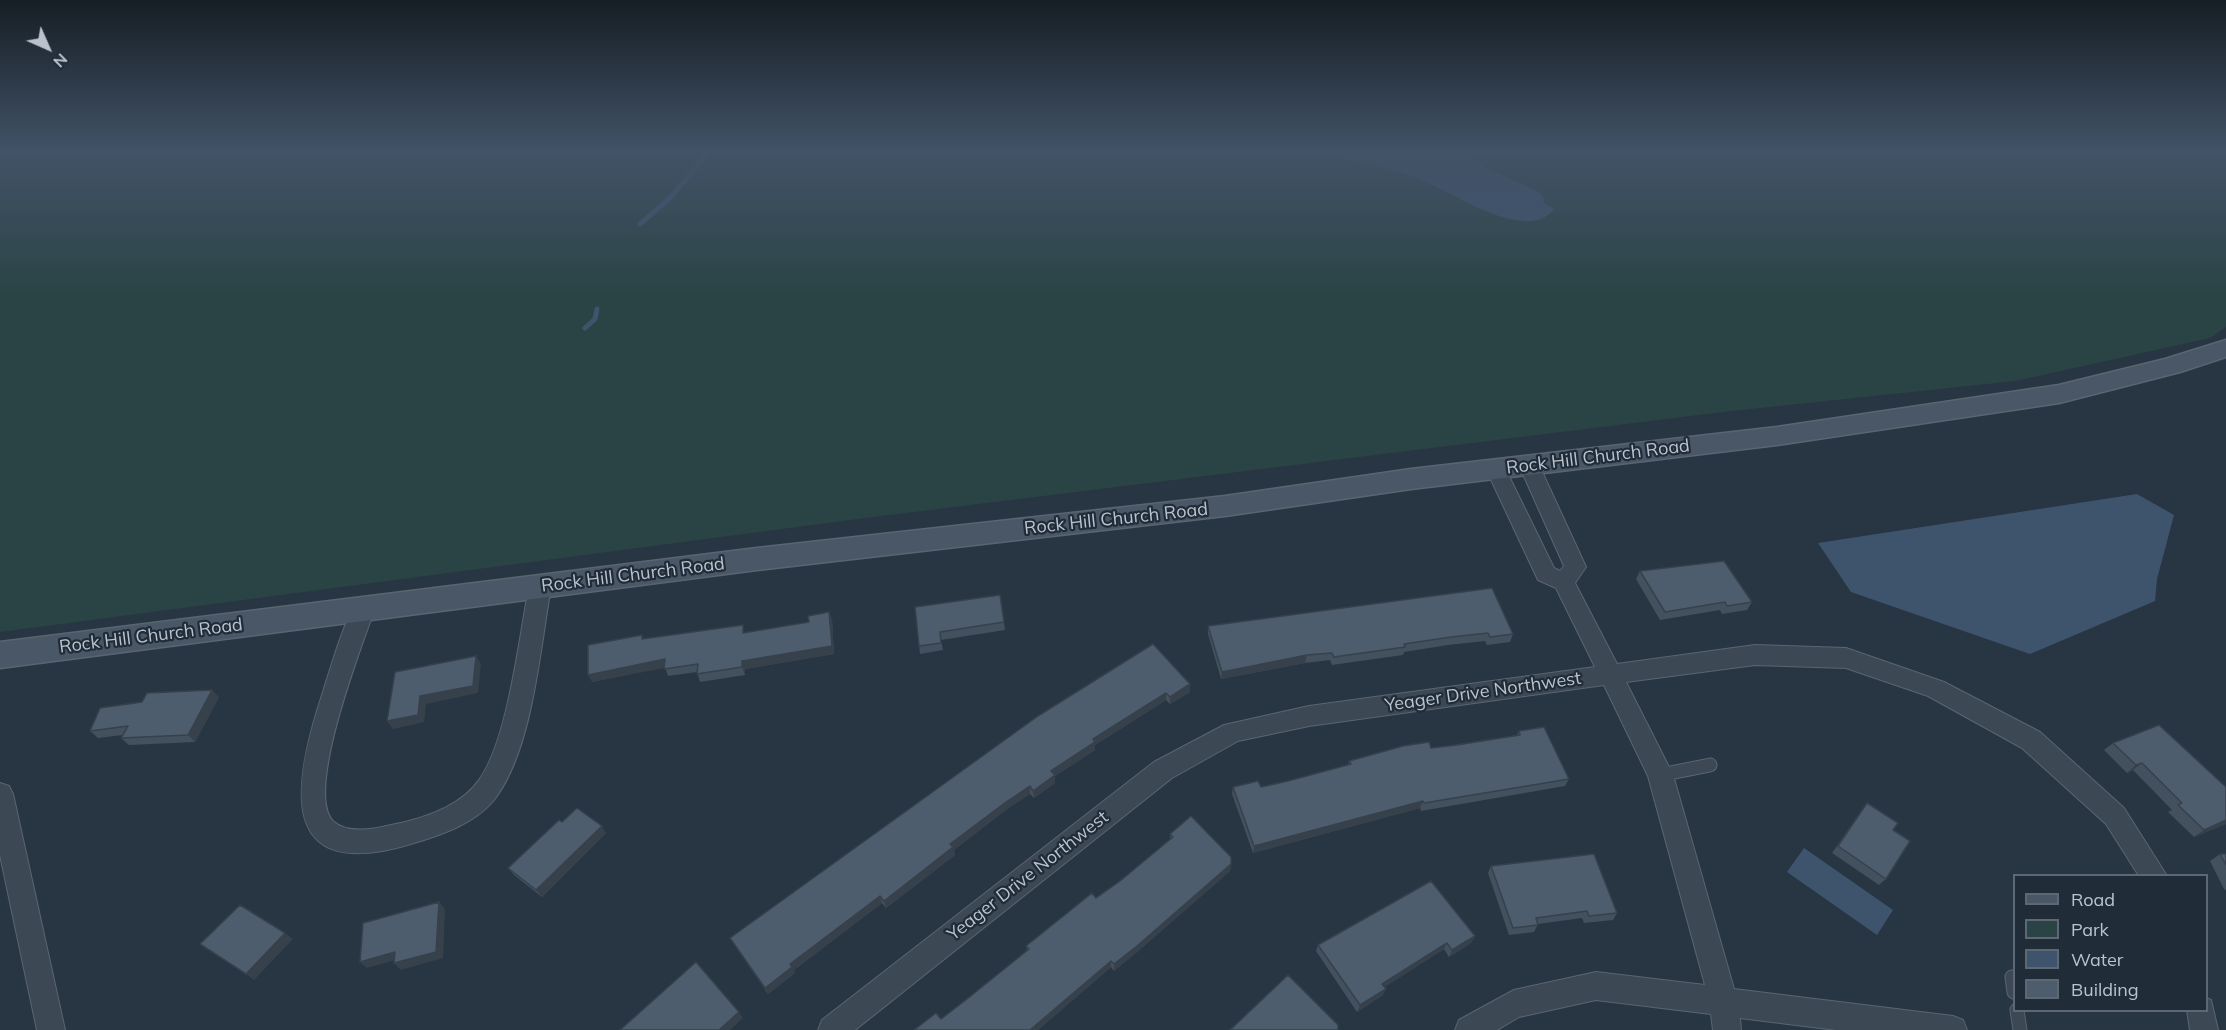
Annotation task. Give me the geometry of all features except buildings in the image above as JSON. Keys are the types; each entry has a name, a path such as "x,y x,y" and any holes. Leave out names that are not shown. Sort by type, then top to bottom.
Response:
{"main road":[{"name":"Rock Hill Church Road","path":"0,655 780,556 1225,506 1983,407 2059,394 2171,366 2226,348"},
{"path":"2171,366 2226,358"}],"street":[{"path":"1529,465 1575,567 1564,582"},
{"path":"1496,469 1546,574 1564,582 1608,675 1660,775 1723,1000 1727,1030"},
{"path":"364,608 324,730 312,782 312,808 318,824 333,837 356,841 386,838 428,829 458,812 488,789 501,763 510,734 540,587"},
{"name":"Yeager Drive Northwest","path":"832,1030 1163,770 1233,732 1309,716 1755,655 1846,658 1936,689 2031,740 2115,816 2153,874"},
{"path":"0,794 51,1030"},
{"path":"1469,1030 1514,1004 1596,986 1953,1030"},
{"path":"2201,1012 2204,1030"}],"lane":[{"path":"1660,775 1710,765"},
{"path":"2017,1012 2019,1030"}],"green space":[{"path":"0,200 2226,200 2226,327 2210,338 2015,381 1731,411 865,518 0,632"}],"water":[{"path":"1463,200 1544,200 1544,203 1554,209 1542,219 1526,221 1488,212"},
{"path":"2137,494 2174,515 2157,579 2155,601 2030,654 1851,592 1818,543"},
{"path":"1804,848 1893,910 1877,935 1787,872"}],"waterway":[{"path":"640,224 667,200"},
{"path":"585,328 595,319 597,309"}]}
